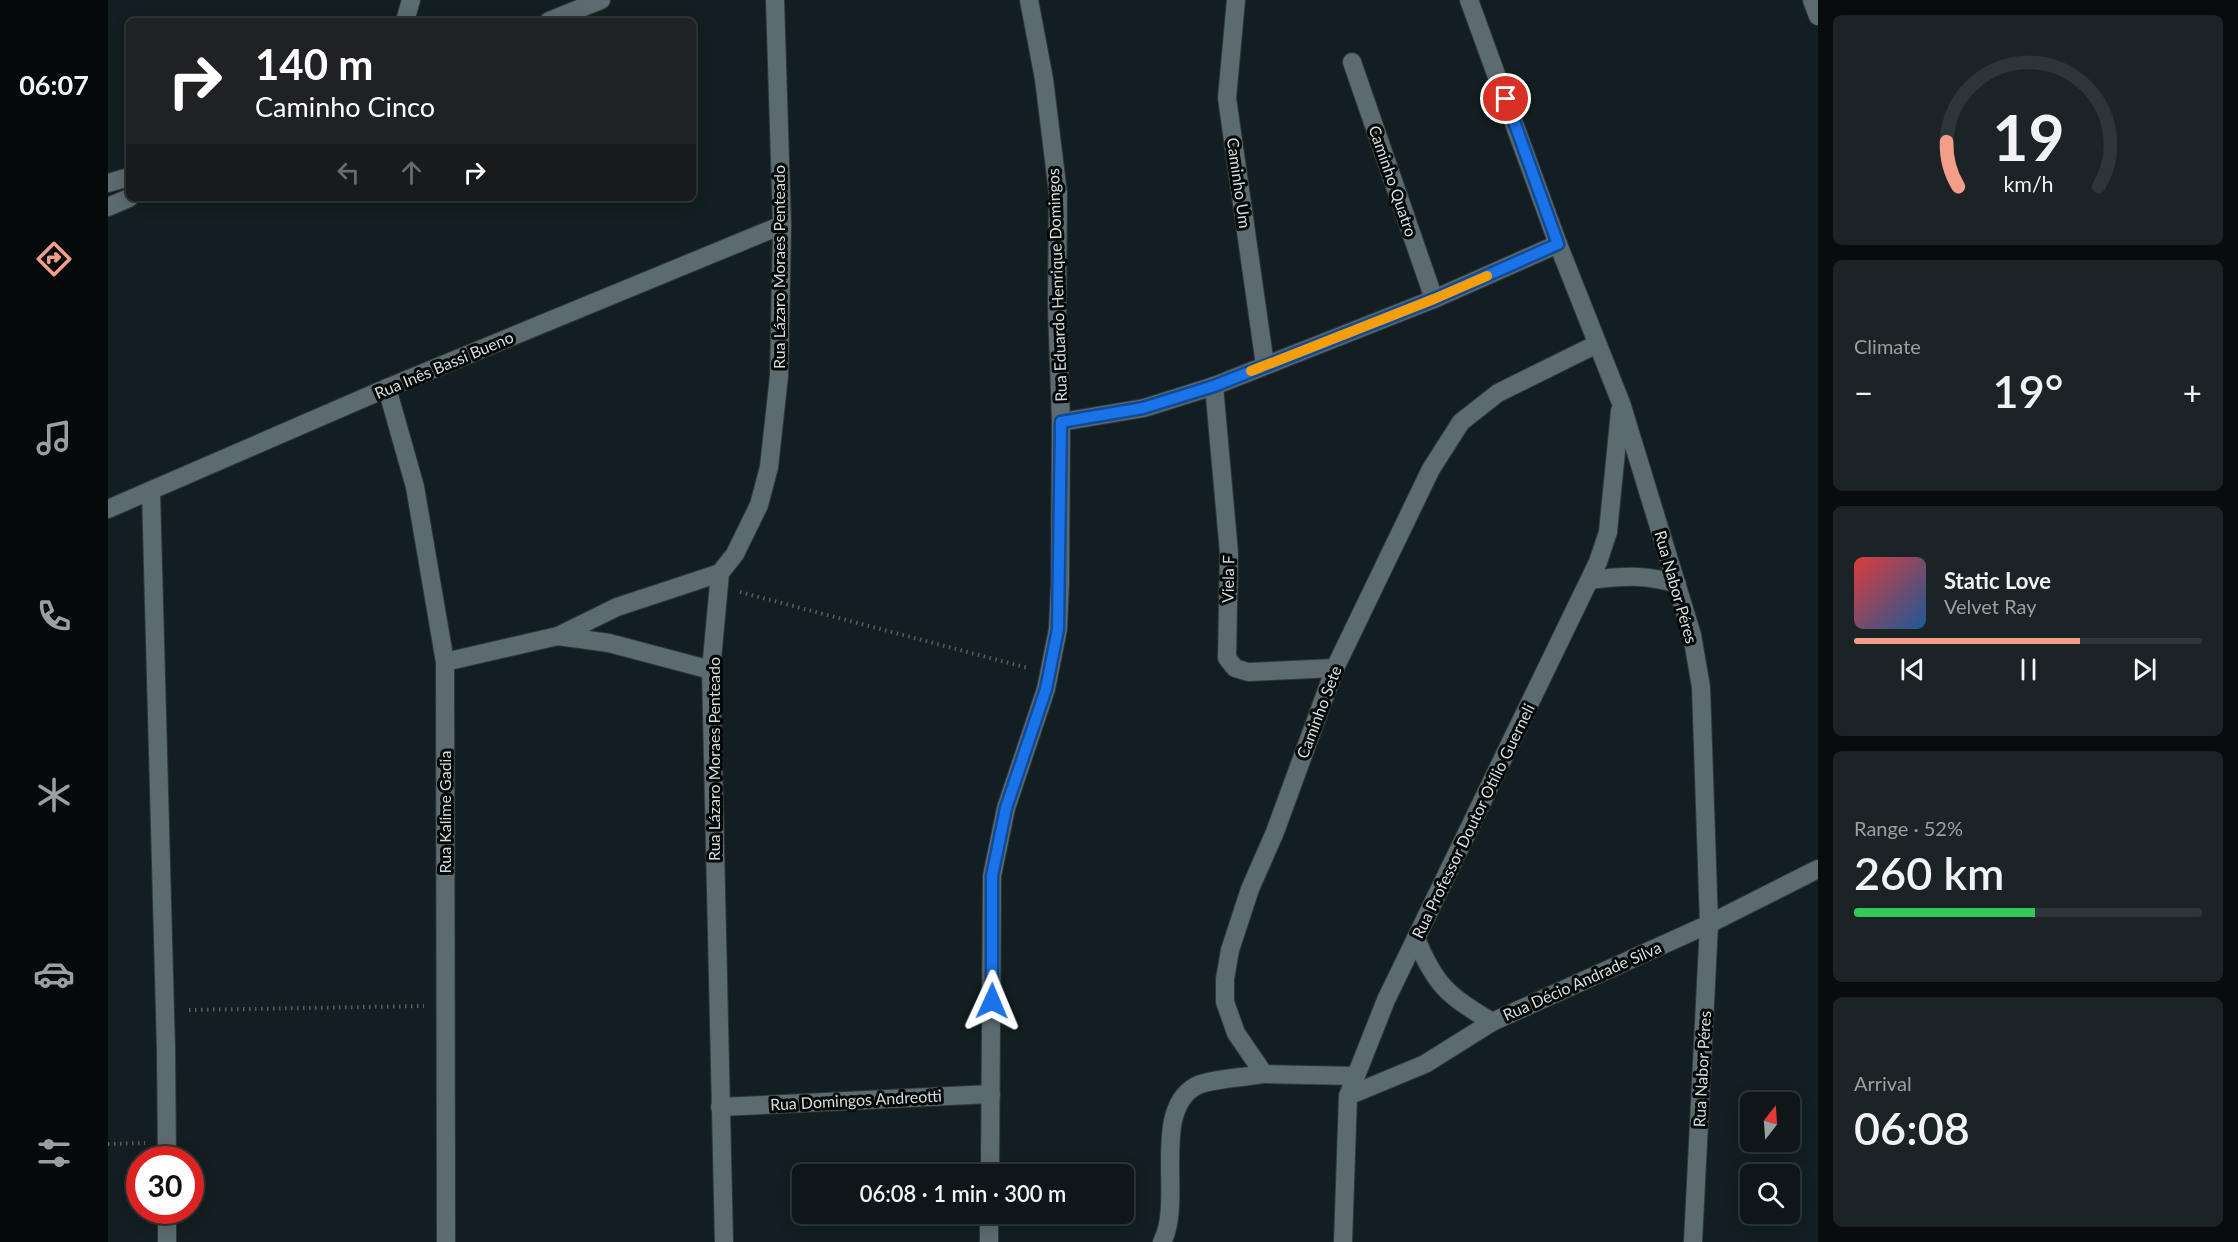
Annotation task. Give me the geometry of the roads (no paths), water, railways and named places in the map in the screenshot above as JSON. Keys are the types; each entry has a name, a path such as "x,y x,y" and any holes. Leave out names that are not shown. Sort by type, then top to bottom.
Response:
{"street":[{"path":"406,18 411,0"},
{"path":"556,18 601,0"},
{"name":"Rua Lázaro Moraes Penteado","path":"724,1242 711,670 720,579 759,505 769,467 778,376 782,225 775,0"},
{"name":"Rua Eduardo Henrique Domingos","path":"990,1164 992,876 1006,808 1049,674 1058,629 1061,422 1057,306 1058,193 1044,79 1029,0"},
{"name":"Caminho Um","path":"1236,0 1227,98 1265,365"},
{"name":"Rua Nabor Péres","path":"1469,0 1558,244 1621,403 1692,635 1701,687 1709,924 1693,1242"},
{"path":"1812,0 1818,16"},
{"name":"Caminho Quatro","path":"1352,62 1434,299"},
{"path":"108,183 126,178"},
{"path":"108,207 126,199"},
{"name":"Rua Inês Bassi Bueno","path":"108,509 387,388 782,225"},
{"path":"1061,422 1143,408 1214,386 1434,299 1558,244"},
{"name":"Caminho Sete","path":"1264,1074 1236,1033 1225,1002 1225,979 1230,950 1250,889 1275,832 1335,668 1431,469 1461,422 1498,393 1597,344"},
{"name":"Viela F","path":"1214,386 1229,554 1227,658 1235,668 1248,672 1335,668"},
{"name":"Rua Kalime Gadia","path":"387,388 415,487 445,662 446,1242"},
{"name":"Rua Professor Doutor Otílio Guerneli","path":"1343,1242 1348,1096 1386,1000 1590,580 1608,532 1621,403"},
{"path":"151,492 167,1146"},
{"path":"1590,580 1633,575 1656,577 1677,584"},
{"path":"445,662 558,636 617,607 720,579"},
{"path":"558,636 609,643 711,670"},
{"name":"Rua Décio Andrade Silva","path":"1348,1096 1425,1064 1492,1022 1709,924 1818,869"},
{"path":"1416,938 1427,967 1438,982 1454,999 1492,1022"},
{"path":"1161,1242 1167,1232 1169,1219 1171,1144 1175,1113 1183,1096 1197,1085 1264,1074 1356,1076"},
{"name":"Rua Domingos Andreotti","path":"720,1107 991,1094"},
{"path":"167,1224 167,1242"},
{"path":"989,1224 989,1242"}]}
